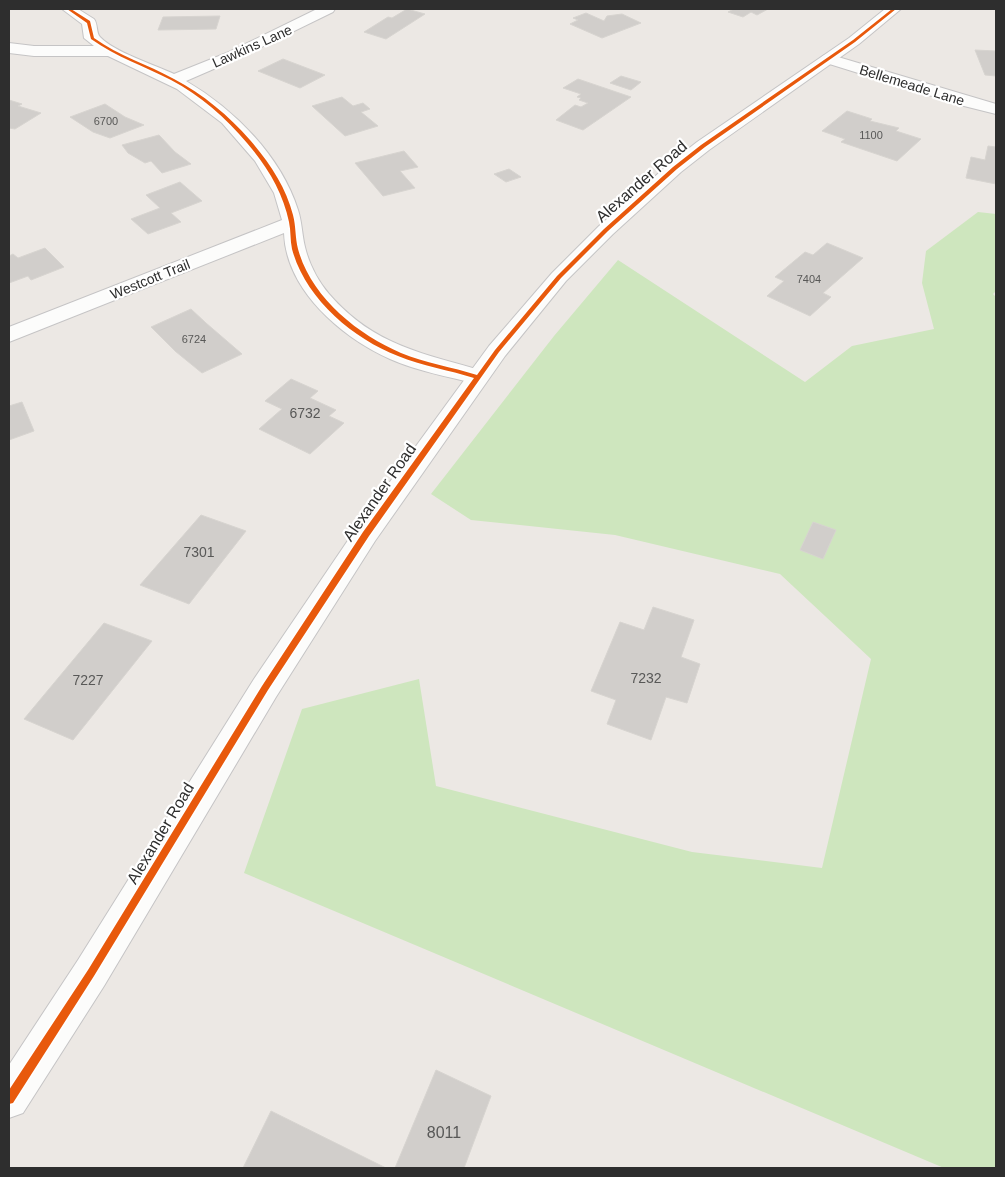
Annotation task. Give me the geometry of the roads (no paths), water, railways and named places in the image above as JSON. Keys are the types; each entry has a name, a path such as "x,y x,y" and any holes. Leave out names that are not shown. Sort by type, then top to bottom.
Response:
{"street":[{"path":"69,9 89,22 92,38 108,51 174,80 193,92 233,126 256,150 276,179 284,195 292,223 295,248 303,272 321,297 343,319 372,340 399,354 478,377"},
{"name":"Lawkins Lane","path":"174,80 242,51 328,9"},
{"name":"Alexander Road","path":"9,1099 91,973 264,688 371,527 478,377 559,277 606,230 675,168 703,146 828,60 894,9"},
{"path":"9,48 108,51"},
{"name":"Bellemeade Lane","path":"828,60 970,103 996,109"},
{"name":"Westcott Trail","path":"9,335 292,223"}]}
